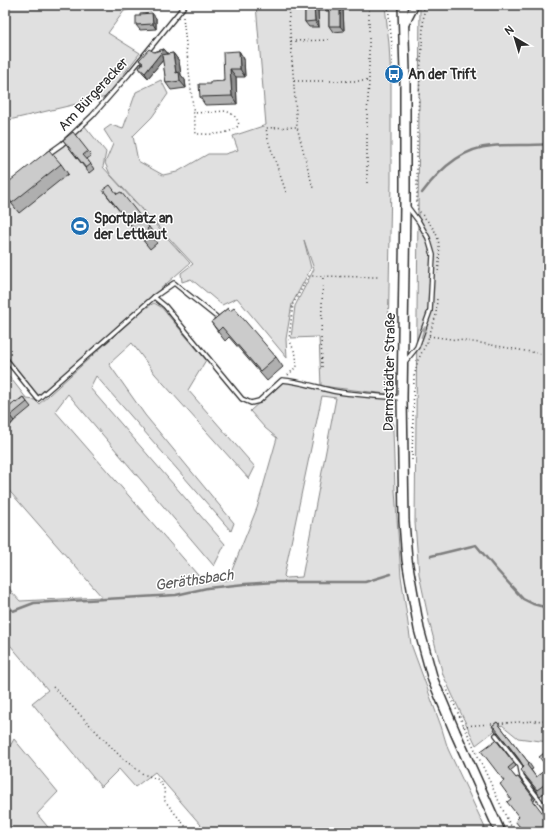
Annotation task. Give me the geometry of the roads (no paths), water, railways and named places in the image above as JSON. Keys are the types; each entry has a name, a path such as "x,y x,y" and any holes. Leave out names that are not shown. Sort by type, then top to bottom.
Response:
{"main road":[{"name":"Darmstädter Straße","path":"403,5 405,205 402,398 404,521 407,560 419,629 433,680 500,832"}],"street":[{"path":"404,26 415,5"}],"lane":[{"name":"Am Bürgeracker","path":"44,157 62,144 92,116 128,75 185,5"},
{"path":"403,364 417,347 430,311 433,255 428,238 419,222 405,205"},
{"path":"5,358 38,399 154,297 174,283 222,321"},
{"path":"154,297 165,306 242,399 251,403 259,401 282,380 294,380 318,388 339,392 402,398"},
{"path":"496,735 520,766 522,778 548,811"}],"waterway":[{"path":"422,193 436,176 452,162 471,151 492,146 548,144"},
{"name":"Geräthsbach","path":"431,556 476,545 523,599 533,604 548,608"},
{"name":"Geräthsbach","path":"5,602 13,611 34,603 176,595 207,588 275,582 365,582 391,574"}],"place":[{"name":"An der Trift","path":"394,74"},
{"name":"Sportplatz an der Lettkaut","path":"80,226"}]}
